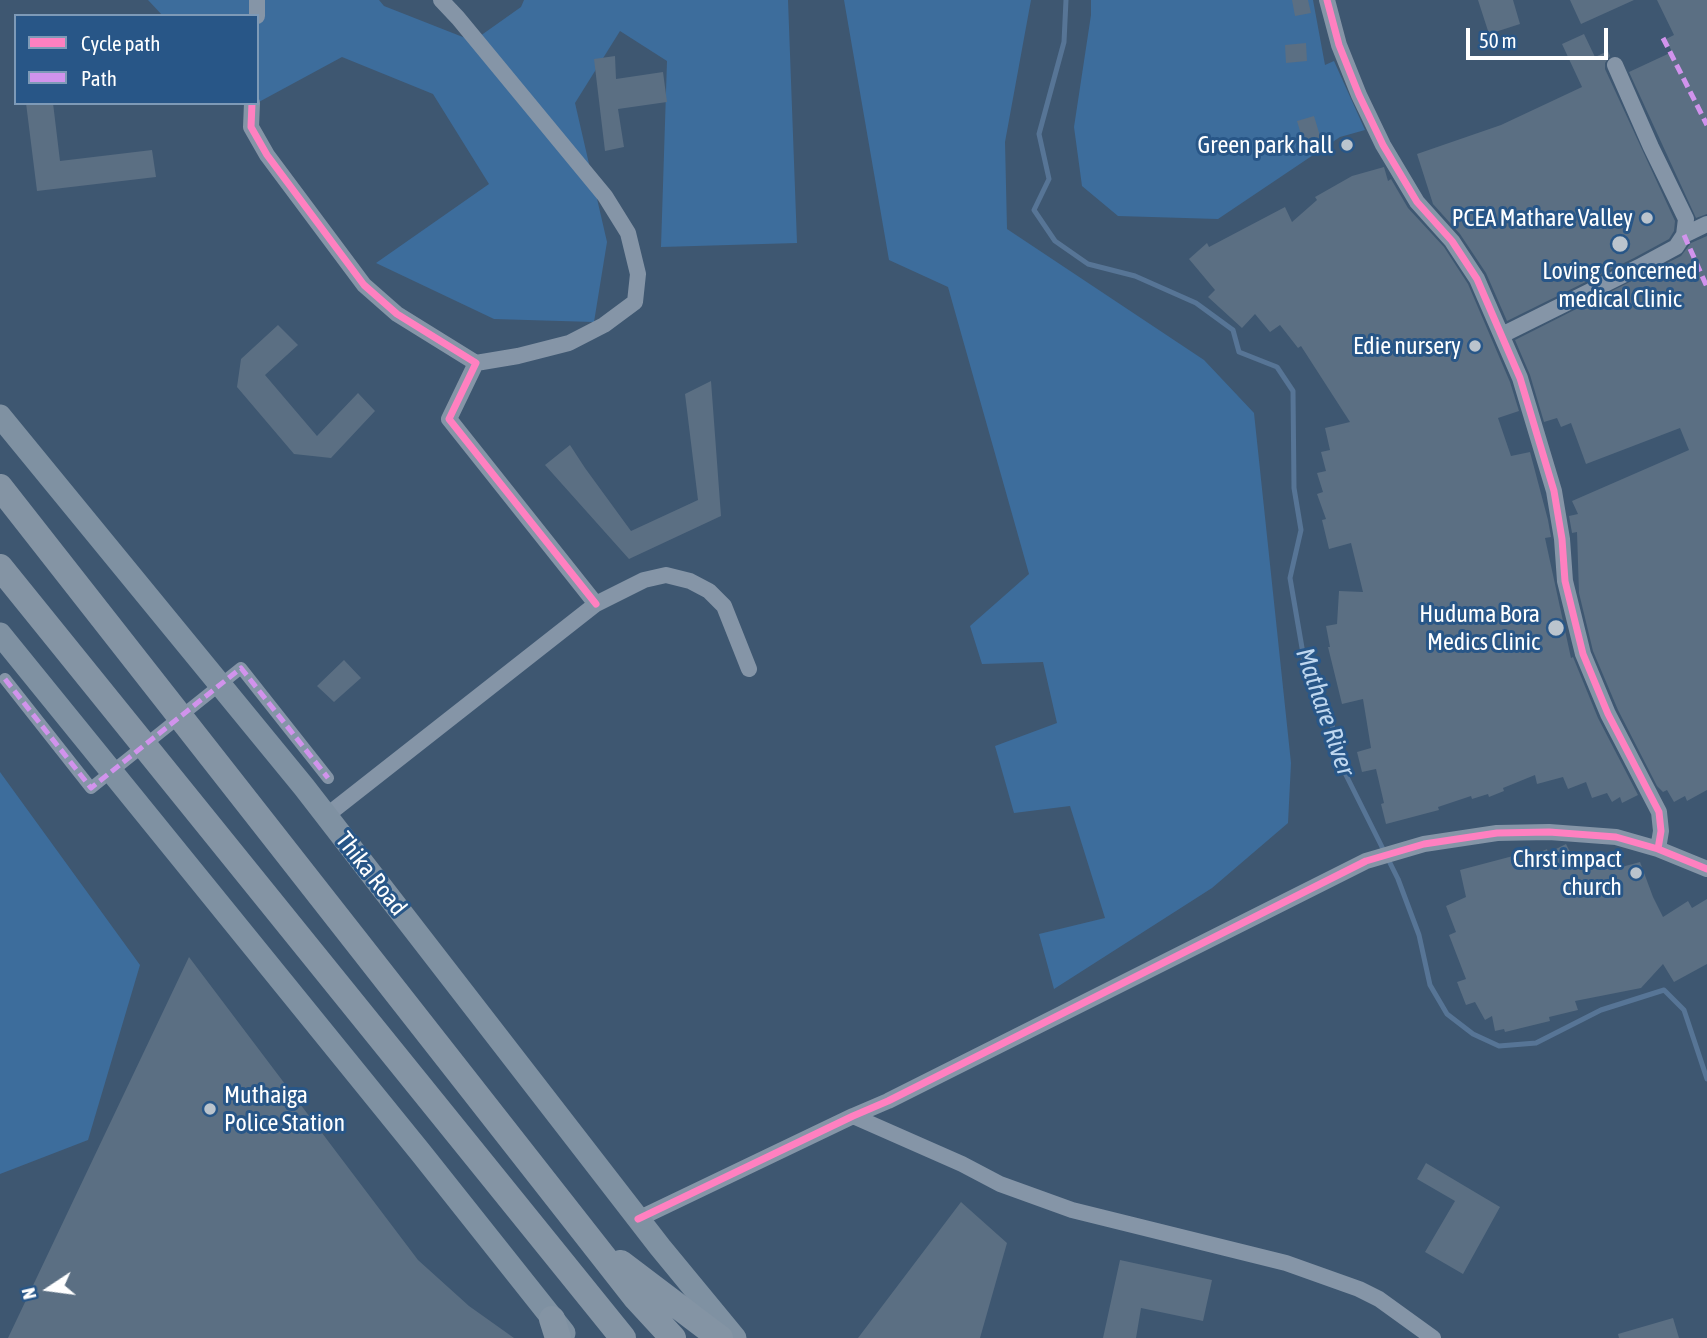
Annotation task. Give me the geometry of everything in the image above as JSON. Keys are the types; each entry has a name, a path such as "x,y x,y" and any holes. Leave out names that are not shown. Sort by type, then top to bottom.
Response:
{"highway":[{"path":"0,487 636,1297 673,1338"},
{"path":"0,568 623,1338"},
{"path":"592,1241 720,1338"}],"main road":[{"name":"Thika Road","path":"0,416 326,816 638,1219 735,1338"},
{"path":"0,634 421,1153 559,1332"}],"street":[{"path":"252,105 251,127 267,155 364,285 397,314 476,363 569,343 604,325 635,302 638,274 628,233 605,196 441,0"},
{"path":"1327,0 1344,58 1383,145 1417,202 1452,242 1476,279 1520,378 1554,491 1562,539 1565,581 1583,654 1608,714 1659,812 1661,831 1657,849"},
{"path":"1503,335 1676,247 1684,235 1686,219 1615,65"},
{"path":"1684,235 1707,224"},
{"path":"476,363 449,419 596,604"},
{"path":"326,816 596,604 644,580 666,575 690,581 709,591 724,606 749,670"},
{"path":"5,679 91,788 241,668 328,778"},
{"path":"638,1219 888,1101 1366,861 1424,844 1497,834 1549,832 1616,838 1657,849 1707,869"},
{"path":"853,1116 962,1164 1000,1184 1072,1210 1286,1263 1359,1289 1379,1298 1433,1338"}],"shaded area":[{"path":"148,0 379,0 384,6 473,41 521,7 524,0 788,0 797,243 661,247 667,61 620,31 575,103 607,242 594,322 494,319 376,263 489,184 433,94 342,57 259,102 259,14 161,14"},
{"path":"844,0 1031,0 1005,142 1007,229 1204,360 1254,413 1291,763 1288,823 1212,888 1054,989 1039,934 1105,918 1070,806 1014,813 995,746 1057,723 1043,662 982,664 970,626 1029,574 948,287 889,260"},
{"path":"1091,0 1313,0 1325,65 1334,61 1365,130 1340,137 1218,219 1118,216 1082,186 1074,127"},
{"path":"0,772 140,965 88,1140 0,1174"}],"building":[{"path":"1292,0 1308,0 1311,13 1295,16"},
{"path":"1478,0 1513,0 1520,24 1489,34"},
{"path":"1570,0 1634,0 1581,24"},
{"path":"1657,0 1707,0 1707,214 1696,218 1629,72 1672,52 1666,39 1674,35"},
{"path":"1584,34 1595,57 1608,51 1610,56 1605,63 1605,69 1675,221 1674,231 1669,239 1634,258 1507,321 1486,273 1460,234 1433,204 1417,154 1501,125 1582,87 1562,44"},
{"path":"1306,43 1307,61 1286,63 1285,45"},
{"path":"615,56 616,79 663,72 667,102 618,109 624,147 605,151 594,59"},
{"path":"26,105 53,105 60,161 152,150 156,177 37,191"},
{"path":"1314,116 1323,146 1306,151 1297,121"},
{"path":"1384,167 1388,181 1391,179 1408,208 1444,247 1468,284 1510,382 1519,411 1498,418 1511,456 1530,452 1548,520 1551,537 1545,538 1571,658 1573,657 1598,718 1638,795 1622,803 1620,797 1612,802 1607,793 1592,798 1586,782 1568,789 1563,777 1537,784 1535,775 1489,797 1488,794 1472,799 1471,796 1438,807 1439,810 1386,824 1376,769 1362,772 1357,752 1371,748 1363,699 1342,704 1328,647 1326,626 1337,624 1339,591 1363,592 1351,543 1329,549 1322,520 1326,519 1317,494 1323,492 1317,473 1326,471 1321,452 1330,450 1325,428 1350,422 1301,346 1298,348 1280,325 1270,332 1255,314 1242,328 1208,297 1215,290 1189,259 1207,243 1209,247 1285,207 1292,222 1317,200 1315,197 1352,176"},
{"path":"1707,236 1707,790 1687,801 1685,796 1674,802 1667,790 1663,792 1657,786 1618,710 1593,651 1579,593 1577,532 1572,533 1569,516 1578,514 1572,501 1689,450 1680,428 1586,464 1571,423 1561,427 1557,418 1544,422 1530,375 1515,340 1681,256 1691,243"},
{"path":"278,325 298,345 265,375 317,436 358,393 375,411 331,458 294,454 237,387 241,359"},
{"path":"711,381 721,516 629,559 545,465 570,445 631,531 698,500 685,394"},
{"path":"344,660 361,678 334,702 317,686"},
{"path":"1566,844 1577,866 1581,864 1584,870 1610,855 1618,868 1640,862 1663,917 1688,901 1692,908 1707,899 1707,964 1674,982 1663,964 1641,988 1575,1001 1578,1010 1549,1017 1550,1021 1505,1032 1504,1029 1495,1031 1492,1016 1485,1020 1475,1002 1466,1005 1457,982 1466,979 1449,935 1456,932 1446,906 1466,897 1460,870 1513,856 1515,864 1547,849 1548,853"},
{"name":"Muthaiga Police Station","path":"189,957 418,1260 469,1306 514,1338 8,1338"},
{"path":"1426,1163 1500,1207 1463,1274 1425,1252 1455,1201 1417,1179"},
{"path":"961,1202 1007,1243 980,1338 858,1338"},
{"path":"1120,1260 1212,1280 1203,1321 1141,1308 1136,1338 1103,1338"},
{"path":"1673,1318 1679,1338 1619,1338 1618,1334"}],"waterway":[{"name":"Mathare River","path":"1066,0 1064,42 1039,134 1049,179 1034,210 1055,241 1088,264 1135,276 1196,303 1233,330 1239,352 1277,367 1293,391 1294,488 1301,530 1290,578 1306,671 1329,712 1342,767 1398,879 1419,935 1430,985 1447,1014 1473,1034 1499,1046 1536,1043 1601,1010 1664,990 1684,1010 1707,1079"}],"marked path":[{"path":"1663,38 1707,125"},
{"path":"1684,235 1707,287"},
{"path":"5,679 91,788 241,668 328,778"}],"cycle path":[{"path":"1327,0 1339,45 1383,145 1417,202 1452,241 1477,279 1520,378 1554,491 1562,539 1565,581 1583,654 1608,714 1659,812 1661,831 1658,849"},
{"path":"252,105 251,127 267,155 364,285 397,314 476,363 449,419 596,604"},
{"path":"638,1219 888,1101 1366,861 1424,844 1497,833 1549,832 1616,837 1658,849 1707,869"}],"place":[{"name":"Green park hall","path":"1347,145"},
{"name":"PCEA Mathare Valley","path":"1647,218"},
{"name":"Loving Concerned medical Clinic","path":"1620,244"},
{"name":"Edie nursery","path":"1475,346"},
{"name":"Huduma Bora Medics Clinic","path":"1556,628"},
{"name":"Chrst impact church","path":"1636,873"},
{"name":"Muthaiga Police Station","path":"210,1109"}]}
